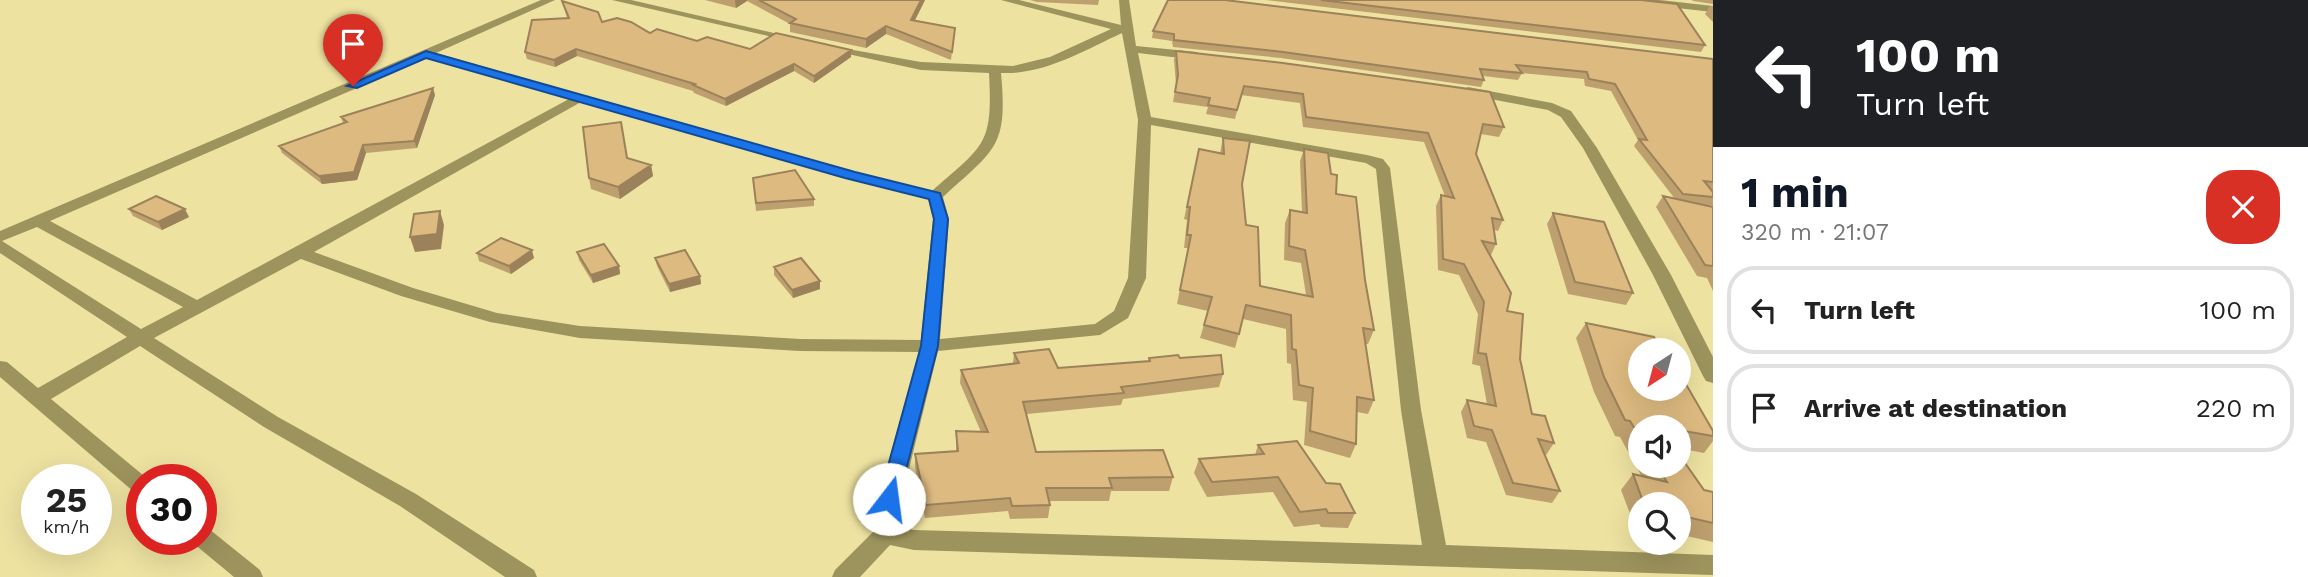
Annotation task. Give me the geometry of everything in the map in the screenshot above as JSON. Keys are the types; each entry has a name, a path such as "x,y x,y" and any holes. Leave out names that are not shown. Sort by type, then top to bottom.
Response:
{"street":[{"path":"0,237 550,0"},
{"path":"617,0 908,64 954,69 1013,70 1042,64 1124,29"},
{"path":"1006,0 1124,29"},
{"path":"300,253 407,292 496,318 580,332 800,345 929,346 1100,329 1122,314 1137,278 1145,120 1131,49 1124,29 1124,0"},
{"path":"1631,0 1713,9"},
{"path":"1131,49 1214,58"},
{"path":"426,54 579,99 935,196"},
{"path":"935,196 983,155 992,141 998,124 995,70"},
{"path":"1450,89 1552,107 1566,114 1590,148 1662,275 1713,376"},
{"path":"37,398 141,337 300,253 579,99"},
{"path":"1145,120 1367,159 1378,162 1383,168 1411,410 1436,555"},
{"path":"935,196 941,219 929,346 883,525 887,533 900,539 915,540 1713,565"},
{"path":"38,221 198,307"},
{"path":"0,246 271,422 408,500 525,577"},
{"path":"0,367 126,473"},
{"path":"844,577 887,533"},
{"path":"217,549 251,577"}],"building":[{"path":"759,0 921,0 911,20 955,28 952,52 886,26 866,39 790,23 796,19"},
{"path":"1168,0 1225,0 1713,59 1713,182 1704,181 1713,192 1713,197 1683,194 1639,139 1647,140 1615,84 1589,79 1587,72 1516,65 1522,73 1480,69 1484,80 1174,40 1174,34 1153,31"},
{"path":"1321,0 1641,0 1677,4 1705,45"},
{"path":"562,1 598,12 602,22 617,18 631,22 650,33 657,29 697,41 707,37 750,49 776,33 851,50 814,76 794,64 725,99 693,85 695,84 576,49 554,60 525,52 532,20 569,18"},
{"path":"1176,51 1490,92 1504,127 1483,124 1476,154 1503,220 1492,218 1496,244 1482,241 1511,293 1507,311 1523,314 1520,359 1532,414 1545,416 1554,443 1538,439 1560,491 1513,483 1492,430 1474,426 1467,400 1496,406 1486,354 1478,353 1484,302 1464,264 1443,259 1441,195 1454,198 1428,133 1306,117 1303,94 1244,86 1237,110 1208,105 1210,98 1175,92 1178,75"},
{"path":"433,88 414,141 363,145 354,172 319,176 279,146 347,122 341,117"},
{"path":"621,122 627,158 651,165 618,187 589,178 583,127"},
{"path":"1223,138 1250,141 1242,184 1246,225 1258,227 1260,286 1313,297 1305,250 1289,246 1290,210 1307,213 1304,149 1328,153 1331,174 1337,175 1336,194 1356,197 1365,280 1374,330 1363,328 1374,400 1357,397 1356,444 1310,431 1313,388 1299,385 1296,350 1292,349 1291,315 1246,305 1239,334 1204,325 1212,297 1180,290 1191,235 1187,235 1190,207 1187,207 1199,149 1224,154"},
{"path":"795,170 814,199 756,203 753,178"},
{"path":"156,196 185,209 158,222 129,209"},
{"path":"1663,196 1713,207 1713,266 1705,265"},
{"path":"440,211 437,234 410,237 414,214"},
{"path":"1553,213 1604,222 1633,293 1575,282"},
{"path":"501,238 532,250 509,266 477,253"},
{"path":"604,244 619,266 591,275 577,252"},
{"path":"685,250 700,276 669,284 655,258"},
{"path":"801,258 820,281 792,290 774,267"},
{"path":"1586,323 1654,337 1628,338 1628,401 1691,401 1691,393 1713,431 1713,436 1691,432 1691,415 1628,415 1628,421 1625,420 1604,377"},
{"path":"1049,349 1058,368 1150,361 1149,358 1178,355 1180,358 1221,355 1223,374 1121,387 1124,393 1023,402 1036,452 1163,450 1173,477 1109,478 1112,488 1046,488 1050,505 1012,506 1010,498 926,505 915,454 958,451 956,431 988,432 961,370 1019,363 1014,353"},
{"path":"1297,441 1326,483 1340,484 1355,513 1328,513 1326,509 1300,512 1278,477 1212,482 1199,459 1264,454 1258,445"},
{"path":"1691,472 1704,490 1713,492 1713,523 1691,518 1691,492 1640,492 1634,478 1667,482 1664,478 1691,478"}],"route":[{"path":"353,86 426,54 850,175 935,196 941,219 929,346 889,499"}]}
